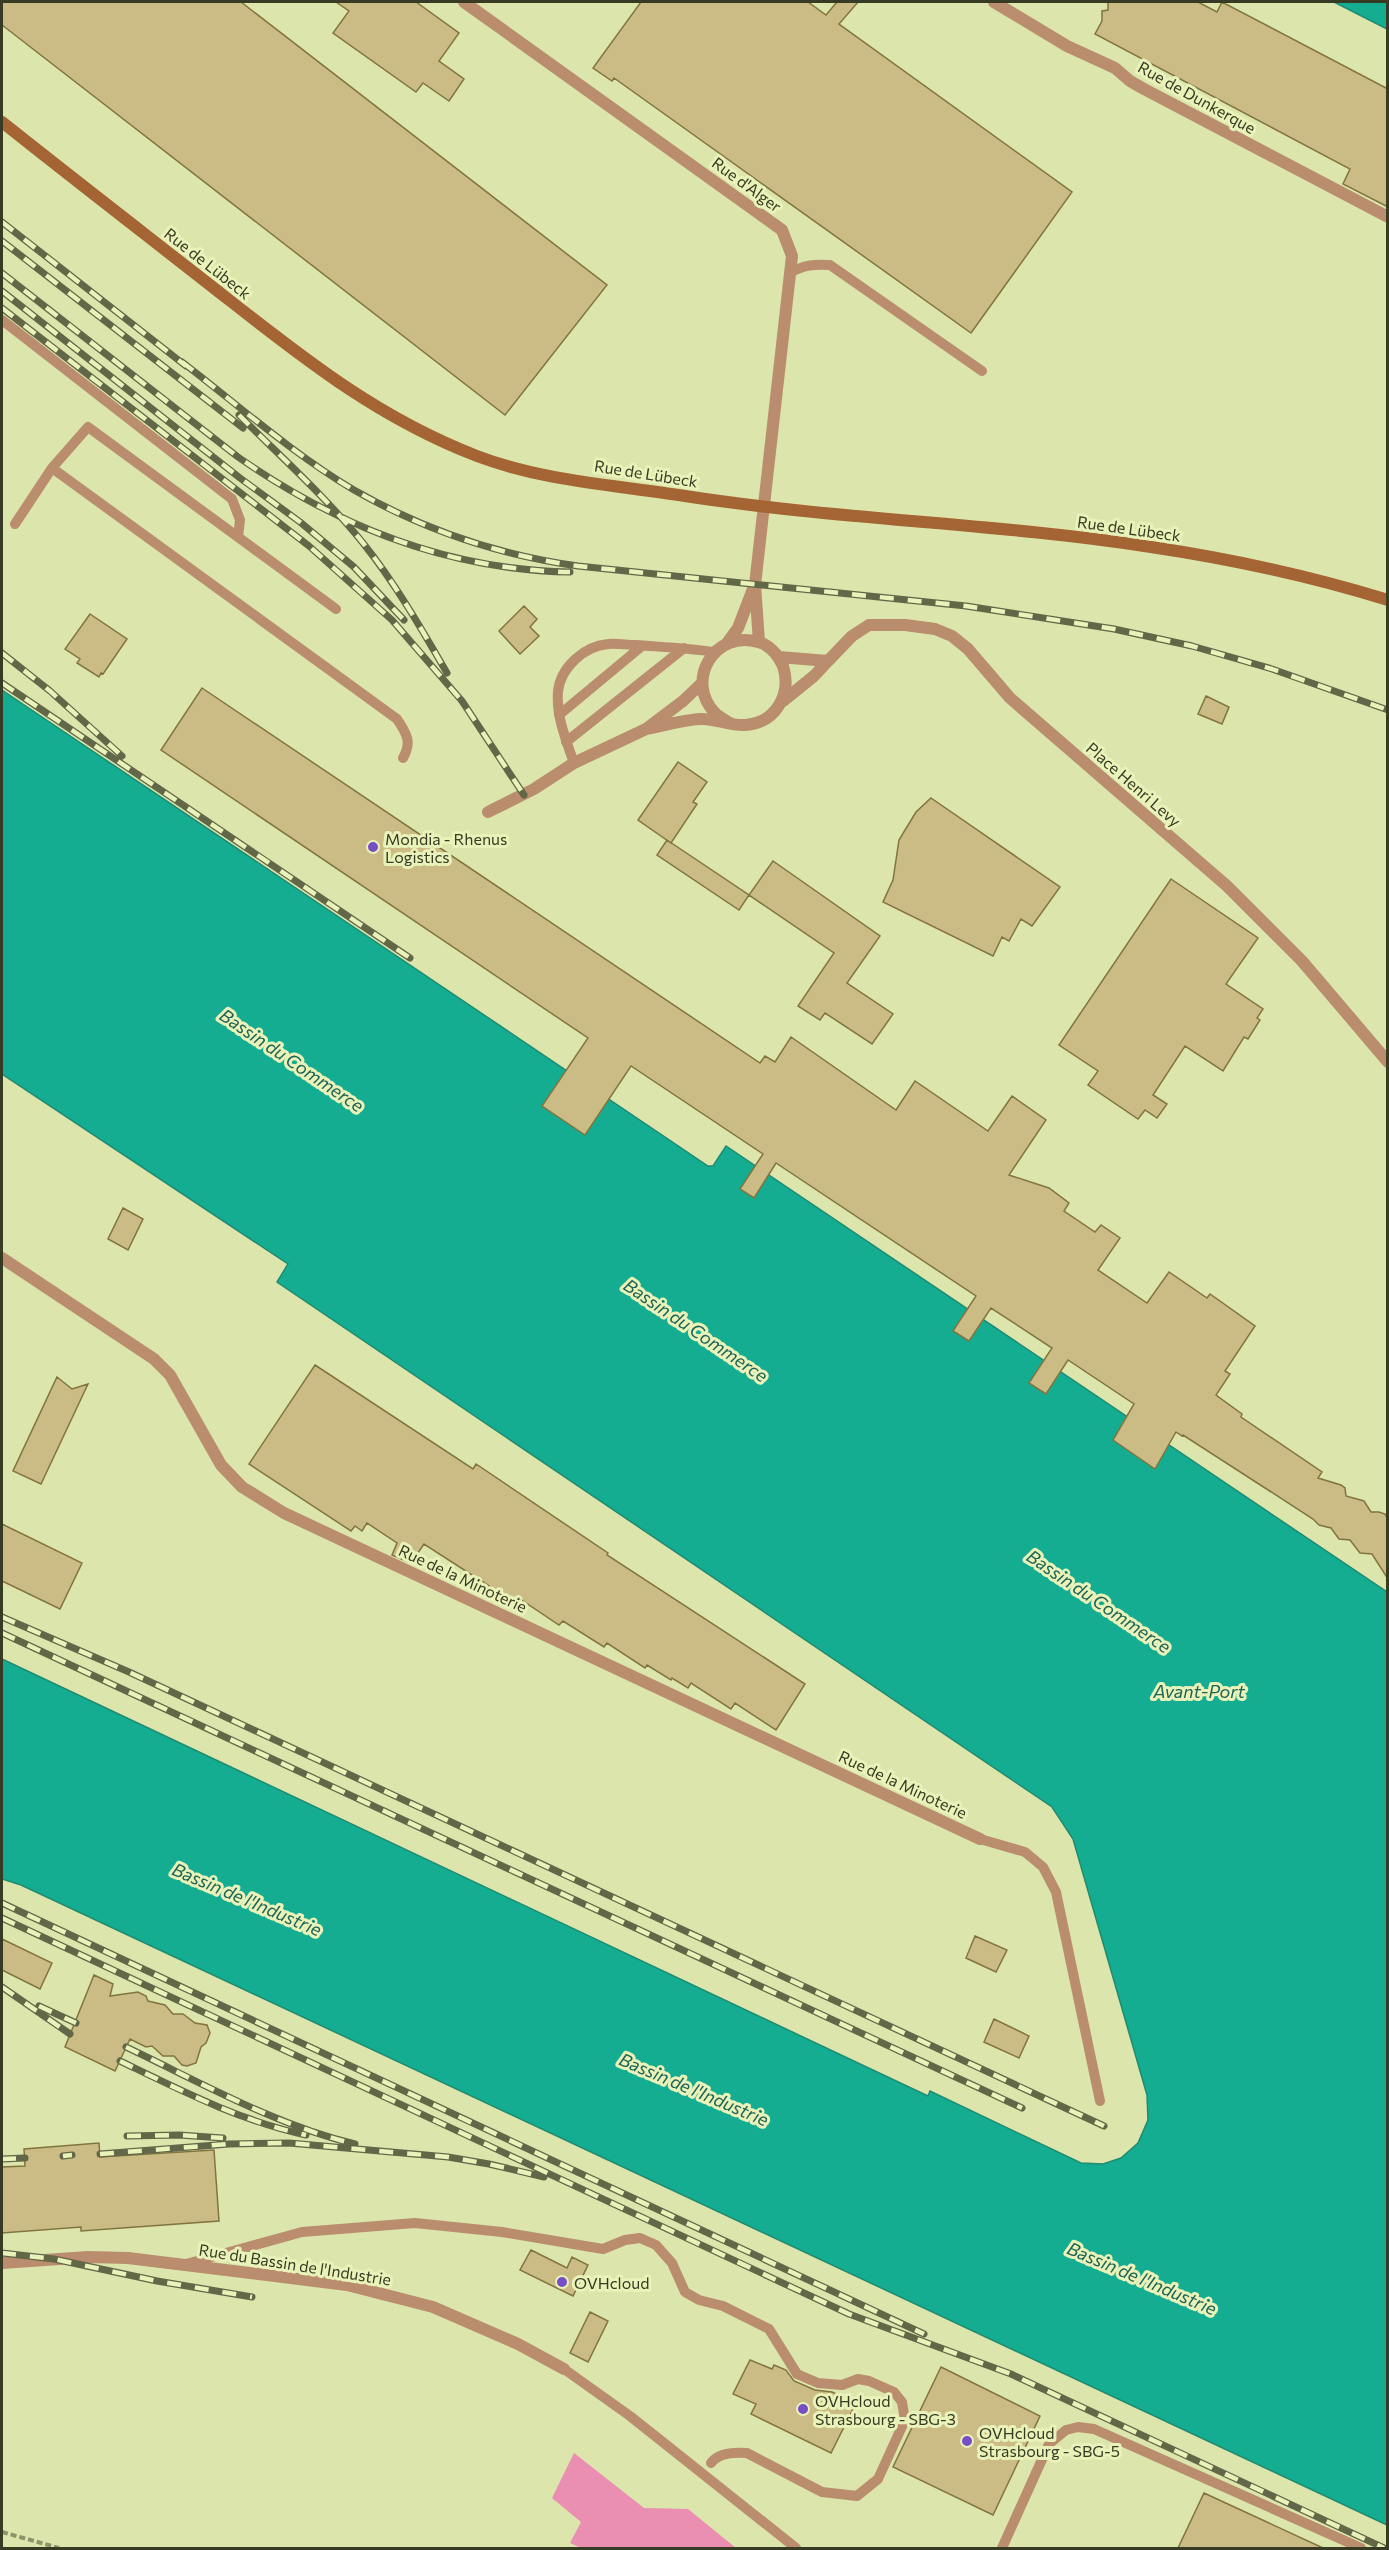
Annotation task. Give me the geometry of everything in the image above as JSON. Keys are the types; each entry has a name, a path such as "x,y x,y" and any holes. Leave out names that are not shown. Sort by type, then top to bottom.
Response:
{"main road":[{"name":"Rue de Lübeck","path":"2,122 322,373 397,419 440,441 512,467 762,508 1150,546 1323,580 1388,600"}],"street":[{"name":"Rue d'Alger","path":"464,2 782,230 792,256 755,585"},
{"name":"Rue de Dunkerque","path":"994,2 1067,46 1115,68 1144,89 1388,217"},
{"path":"755,585 759,642"},
{"path":"730,723 716,714 705,700 702,683 705,666 714,652 727,643 738,628 755,585"},
{"name":"Place Henri Levy","path":"783,701 814,676 852,636 869,625 905,625 935,629 952,636 968,649 1010,698 1227,886 1302,961 1388,1062"},
{"path":"488,812 534,789 574,763 646,729 701,718 743,725 759,722 775,712 783,701 787,679 779,657 759,642 743,639 727,643"},
{"path":"779,657 828,661"},
{"path":"646,729 702,683"},
{"name":"Rue de la Minoterie","path":"2,1258 154,1359 170,1375 221,1466 242,1487 284,1513 980,1839"},
{"name":"Rue du Bassin de l'Industrie","path":"2,2263 88,2257 128,2258 347,2285 433,2307 518,2344 564,2369"}],"lane":[{"path":"790,273 800,267 815,264 830,265 982,371"},
{"path":"2,320 232,499 240,520 238,537"},
{"path":"15,524 52,468 88,427 336,609"},
{"path":"52,468 397,719 408,736 409,748 403,758"},
{"path":"574,763 566,742 558,692 561,678 568,665 583,653 606,644 714,652"},
{"path":"560,715 642,646"},
{"path":"566,742 684,648"},
{"path":"980,1839 1025,1852 1043,1867 1056,1892 1100,2101"},
{"path":"185,2264 302,2232 415,2223 502,2232 603,2249 625,2240 640,2238 656,2245 672,2264 685,2292 699,2300 723,2306 769,2330 797,2374 818,2383 842,2385 858,2379 869,2381 894,2392 902,2402 905,2420 878,2479 857,2496 822,2492 747,2453 735,2451 714,2458 711,2463"},
{"name":"Rue du Bassin de l'Industrie","path":"564,2369 630,2415 796,2548"},
{"path":"1002,2548 1049,2444 1066,2430 1078,2427 1094,2430 1360,2548"}],"path":[{"path":"2,2532 59,2548"}],"shaded area":[{"path":"574,2453 644,2508 688,2509 736,2548 581,2548 570,2543 581,2522 552,2498"}],"water":[{"path":"1334,2 1387,2 1387,29"},
{"name":"Avant-Port","path":"2,690 708,1166 713,1166 726,1146 1387,1592 1387,2525 21,1885 2,1879 2,1659 928,2096 930,2091 1081,2163 1103,2164 1121,2158 1138,2143 1148,2120 1147,2095 1073,1839 1052,1807 277,1282 288,1264 2,1074"}],"building":[{"path":"2,2 241,2 607,285 505,415 2,25"},
{"path":"336,2 416,2 459,33 439,61 464,79 449,101 423,83 416,92 333,33 349,11"},
{"path":"641,2 808,2 826,15 837,2 858,2 839,24 1072,192 971,333 614,78 612,81 593,68"},
{"path":"1108,2 1198,2 1217,12 1222,2 1388,89 1388,207 1343,184 1350,169 1095,34 1102,21 1102,11 1108,10"},
{"path":"524,606 537,619 530,627 539,636 520,654 499,631"},
{"path":"90,614 127,639 99,677 77,663 80,659 65,649"},
{"path":"202,688 760,1063 765,1056 775,1062 791,1037 896,1110 915,1081 988,1131 1012,1096 1046,1120 1009,1175 1049,1188 1069,1203 1064,1211 1095,1232 1101,1225 1120,1238 1098,1270 1147,1303 1169,1272 1207,1298 1210,1294 1255,1326 1225,1371 1230,1374 1216,1395 1242,1414 1241,1417 1322,1472 1318,1478 1341,1485 1345,1488 1346,1496 1364,1501 1371,1512 1385,1514 1388,1519 1388,1579 1372,1554 1360,1553 1350,1540 1339,1539 1331,1528 1319,1525 1183,1435 1176,1432 1155,1469 1113,1440 1134,1404 1068,1360 1046,1394 1029,1383 1052,1348 991,1308 969,1341 953,1331 976,1296 776,1163 754,1198 740,1189 763,1154 631,1066 585,1135 542,1106 588,1038 161,750"},
{"path":"1206,696 1229,707 1222,724 1198,714"},
{"path":"678,762 707,782 693,802 697,804 671,843 638,820"},
{"path":"931,798 1060,887 1032,926 1021,919 1009,941 1002,937 993,956 883,902 893,880 899,840 916,812"},
{"path":"667,840 749,895 739,910 657,855"},
{"path":"773,861 880,936 847,983 893,1014 872,1044 825,1013 820,1020 798,1006 834,953 749,895"},
{"path":"1171,879 1258,938 1226,984 1263,1009 1257,1018 1260,1020 1248,1039 1244,1037 1223,1071 1185,1046 1153,1095 1167,1104 1157,1118 1145,1110 1138,1119 1088,1085 1098,1071 1059,1045"},
{"path":"123,1208 143,1219 128,1250 108,1239"},
{"path":"315,1365 473,1469 476,1464 608,1553 607,1555 805,1684 776,1730 735,1703 731,1709 691,1683 688,1688 647,1665 645,1668 607,1643 604,1647 563,1621 559,1625 520,1599 517,1604 424,1544 411,1563 392,1555 397,1543 367,1523 362,1531 355,1526 351,1531 249,1464"},
{"path":"57,1377 72,1389 88,1384 41,1484 13,1471"},
{"path":"2,1524 82,1563 60,1609 2,1581"},
{"path":"975,1936 1007,1950 996,1972 966,1958"},
{"path":"2,1939 52,1963 40,1989 2,1970"},
{"path":"94,1975 113,1984 110,1996 138,1992 146,1996 148,2001 165,2005 173,2014 183,2014 195,2023 207,2025 210,2033 206,2043 201,2047 196,2063 182,2065 174,2056 163,2056 152,2046 146,2047 130,2039 115,2071 65,2047"},
{"path":"994,2019 1029,2036 1019,2058 984,2042"},
{"path":"99,2143 100,2157 214,2150 219,2221 81,2231 81,2227 2,2233 2,2167 25,2166 24,2149"},
{"name":"OVHcloud","path":"531,2250 567,2268 572,2257 588,2265 573,2296 520,2270"},
{"path":"590,2312 608,2321 588,2362 570,2353"},
{"name":"OVHcloud Strasbourg - SBG-3","path":"750,2360 772,2369 774,2365 786,2370 794,2381 815,2390 832,2392 856,2403 831,2453 751,2414 756,2404 733,2394"},
{"name":"OVHcloud Strasbourg - SBG-5","path":"941,2367 1040,2416 993,2515 893,2467"},
{"path":"1204,2493 1323,2548 1178,2548"}],"railway":[{"path":"2,222 186,366"},
{"path":"2,241 243,428"},
{"path":"2,273 238,457 314,504 395,540 437,553 481,563 570,572"},
{"path":"2,291 240,478 300,522 354,567 404,620"},
{"path":"2,308 309,546 392,620 462,701 524,795"},
{"path":"182,362 288,445 354,490 435,529 490,548 578,566 966,606 1114,629 1192,646 1272,669 1388,710"},
{"path":"239,415 319,493 363,543 397,590 447,673"},
{"path":"2,653 50,691 122,756"},
{"path":"2,683 410,958"},
{"path":"2,1617 129,1672 1104,2126"},
{"path":"2,1633 1022,2108"},
{"path":"2,1903 924,2334"},
{"path":"2,1918 849,2314 1011,2374 1384,2548"},
{"path":"2,1987 70,2034"},
{"path":"39,2006 76,2023"},
{"path":"126,2047 267,2114 325,2136 355,2144"},
{"path":"120,2061 234,2113 306,2135"},
{"path":"127,2136 179,2135 223,2138"},
{"path":"100,2154 229,2144 289,2143 448,2157 544,2177"},
{"path":"63,2156 72,2155"},
{"path":"2,2159 25,2158"},
{"path":"2,2253 54,2259 157,2281 252,2297"}],"place":[{"name":"Mondia - Rhenus Logistics","path":"373,847"},
{"name":"OVHcloud","path":"562,2282"},
{"name":"OVHcloud Strasbourg - SBG-3","path":"803,2409"},
{"name":"OVHcloud Strasbourg - SBG-5","path":"967,2441"}],"water label":[{"name":"Bassin du Commerce","path":"292,1060"},
{"name":"Bassin du Commerce","path":"696,1330"},
{"name":"Bassin du Commerce","path":"1099,1601"},
{"name":"Bassin de l'Industrie","path":"247,1899"},
{"name":"Bassin de l'Industrie","path":"694,2089"},
{"name":"Bassin de l'Industrie","path":"1142,2278"}]}
